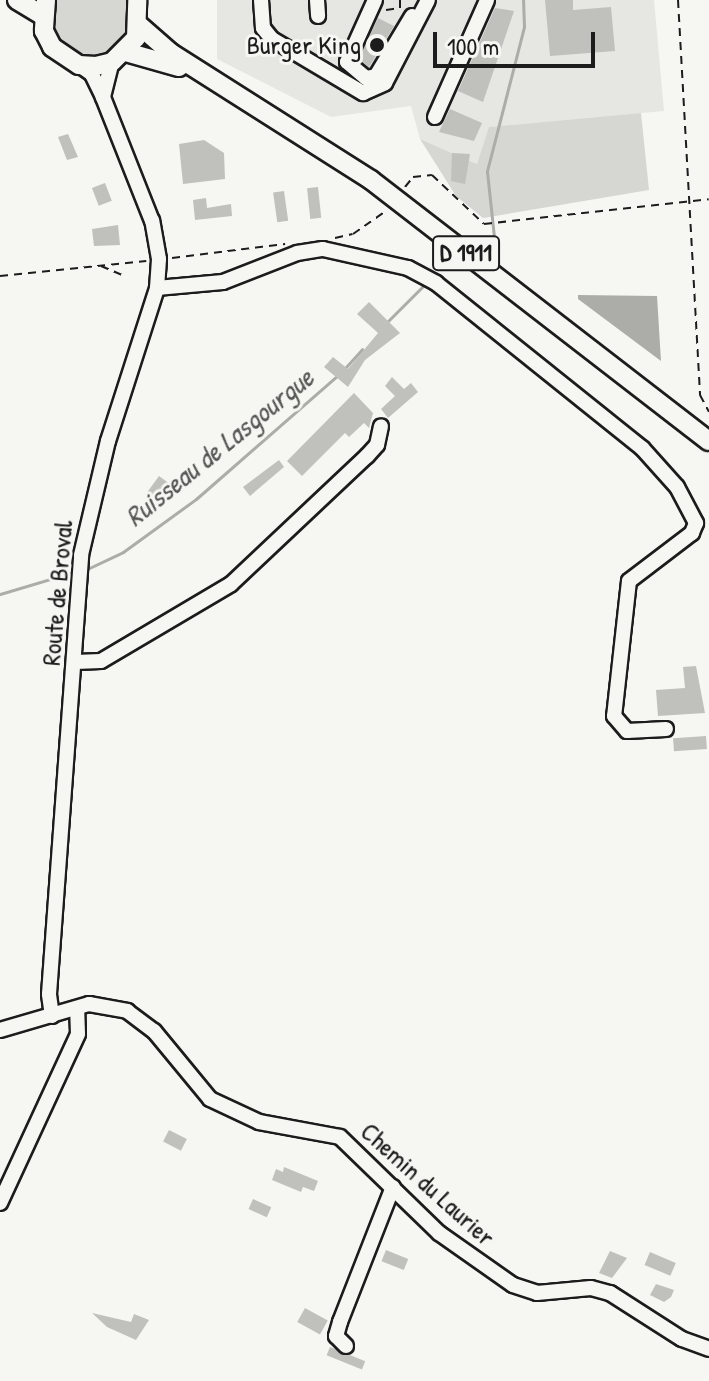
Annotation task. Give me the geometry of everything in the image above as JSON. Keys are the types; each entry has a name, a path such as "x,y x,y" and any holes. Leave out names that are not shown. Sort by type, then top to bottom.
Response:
{"main road":[{"path":"17,0 44,7 52,47 79,65 119,57 140,26 137,0"},
{"name":"D 1911","path":"140,26 212,80 364,175 709,441"},
{"name":"D 1911","path":"119,57 212,80"}],"street":[{"path":"261,0 263,28 272,39 363,93 385,83 426,2"},
{"path":"317,0 318,16"},
{"path":"435,117 487,0"},
{"path":"377,5 347,62 366,78 376,76 415,12 426,2"},
{"path":"103,97 119,57"},
{"name":"Route de Broval","path":"52,1016 49,994 81,555 91,503 157,288 156,236 103,97 92,74 79,65"},
{"path":"157,288 223,282 297,253 323,249 408,268 436,283 642,448 677,487 696,523 692,533 629,581 614,716 627,731 666,729"},
{"path":"75,662 101,661 231,584 367,456 377,445 381,426"},
{"name":"Chemin du Laurier","path":"0,1030 101,1003 127,1011 154,1031 210,1099 259,1122 340,1137 439,1233 513,1285 537,1293 591,1288 610,1293 682,1339 709,1349"},
{"path":"0,1203 78,1034 77,1008"},
{"path":"346,1346 336,1336 340,1322 393,1187"}],"path":[{"path":"377,5 400,8 400,0"},
{"path":"678,0 700,395 709,412"},
{"path":"402,191 413,177 432,175 473,220 486,224 709,199"},
{"path":"336,238 353,234 389,207"},
{"path":"100,265 122,275"}],"shaded area":[{"path":"52,0 127,0 129,29 108,53 85,57 69,52 53,35"},
{"path":"217,0 654,0 664,111 490,127 477,164 420,139 411,106 331,117 217,59"},
{"path":"641,113 649,190 483,218 456,196 420,139 477,164 489,127"},
{"path":"578,295 657,296 661,361 578,299"}],"building":[{"path":"545,0 573,0 573,10 611,7 615,51 550,56"},
{"path":"495,8 514,11 483,102 458,91"},
{"path":"378,18 394,26 369,67 359,59"},
{"path":"450,109 482,123 474,141 439,132"},
{"path":"68,134 78,157 67,160 58,137"},
{"path":"204,140 224,153 225,179 183,184 179,144"},
{"path":"452,153 470,154 465,184 451,181"},
{"path":"105,183 112,201 99,206 92,188"},
{"path":"318,187 321,218 310,219 307,188"},
{"path":"284,191 288,221 277,222 273,193"},
{"path":"206,198 207,208 231,204 232,216 195,220 193,200"},
{"path":"118,225 120,245 94,246 92,229"},
{"path":"369,302 400,333 365,360 348,387 324,367 333,357 348,369 378,333 357,314"},
{"path":"392,377 404,389 411,383 418,392 388,418 381,409 395,396 385,386"},
{"path":"354,393 373,413 369,428 364,423 349,437 345,433 302,476 287,461"},
{"path":"279,460 284,467 250,496 243,487"},
{"path":"159,476 170,484 158,501 147,493"},
{"path":"696,666 705,713 658,716 656,690 685,688 683,667"},
{"path":"706,736 707,749 674,751 673,738"},
{"path":"169,1130 187,1139 181,1151 163,1142"},
{"path":"284,1167 318,1181 314,1191 303,1187 301,1192 272,1180 276,1169 283,1172"},
{"path":"253,1199 271,1207 267,1217 249,1209"},
{"path":"386,1250 408,1259 404,1270 382,1261"},
{"path":"610,1251 627,1258 612,1278 599,1273"},
{"path":"650,1252 676,1263 670,1276 645,1265"},
{"path":"656,1284 674,1290 671,1297 664,1302 650,1295"},
{"path":"305,1308 328,1321 320,1335 297,1322"},
{"path":"92,1313 131,1322 134,1314 149,1320 136,1340 107,1327"},
{"path":"330,1347 365,1361 362,1370 327,1355"}],"waterway":[{"name":"Ruisseau de Lasgourgue","path":"475,246 494,237 487,171 524,27 523,0"},
{"name":"Ruisseau de Lasgourgue","path":"386,323 423,286"},
{"name":"Ruisseau de Lasgourgue","path":"346,367 362,349"},
{"name":"Ruisseau de Lasgourgue","path":"85,570 123,552 196,499 336,377"},
{"name":"Ruisseau de Lasgourgue","path":"0,594 77,571"}],"place":[{"name":"Burger King","path":"377,45"}]}
